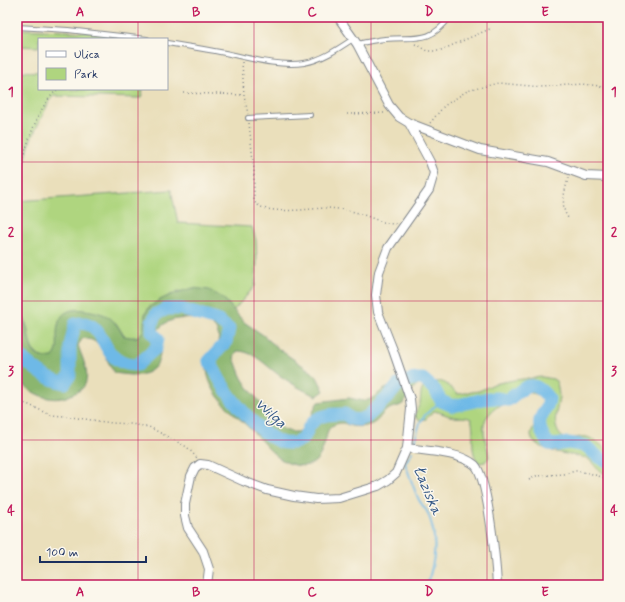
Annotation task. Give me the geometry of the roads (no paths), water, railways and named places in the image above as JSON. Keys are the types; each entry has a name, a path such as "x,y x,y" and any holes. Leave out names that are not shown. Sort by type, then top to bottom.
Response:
{"street":[{"path":"338,17 355,41 389,105 396,113 409,123 480,150 548,162 586,176 608,177"},
{"path":"207,585 207,563 203,551 188,528 185,516 185,504 192,476 195,468 200,464 208,465 267,490 316,499 339,498 378,486 388,480 396,473 407,448 411,409 410,399 378,312 376,295 379,272 388,248 429,190 434,173 426,154 409,123"},
{"path":"407,448 453,455 475,465 480,472 489,511 497,585"}],"lane":[{"path":"168,43 254,61 303,63 333,52 355,41 421,38 430,35 441,27 450,17"},
{"path":"17,27 68,30 138,38"},
{"path":"248,118 310,115"}],"waterway":[{"name":"Wilga","path":"17,354 45,376 65,383 70,375 70,346 75,324 83,323 94,328 108,350 117,360 123,363 137,365 156,348 158,339 152,332 152,323 156,314 167,309 181,309 217,320 229,329 226,342 209,361 226,390 239,407 263,431 280,442 292,443 302,440 311,424 322,416 345,414 351,419 358,420 367,417 390,395 398,385 412,379 423,379 435,390 441,401 453,406 484,399 496,398 508,400 525,388 534,386 543,392 549,399 547,407 540,420 540,428 549,444 556,445 568,443 586,446 597,456 608,462"},
{"name":"Łaziska","path":"414,443 420,423 425,415 441,401"},
{"name":"Łaziska","path":"412,452 405,463 417,496 426,509 434,534 434,559 427,585"}]}
